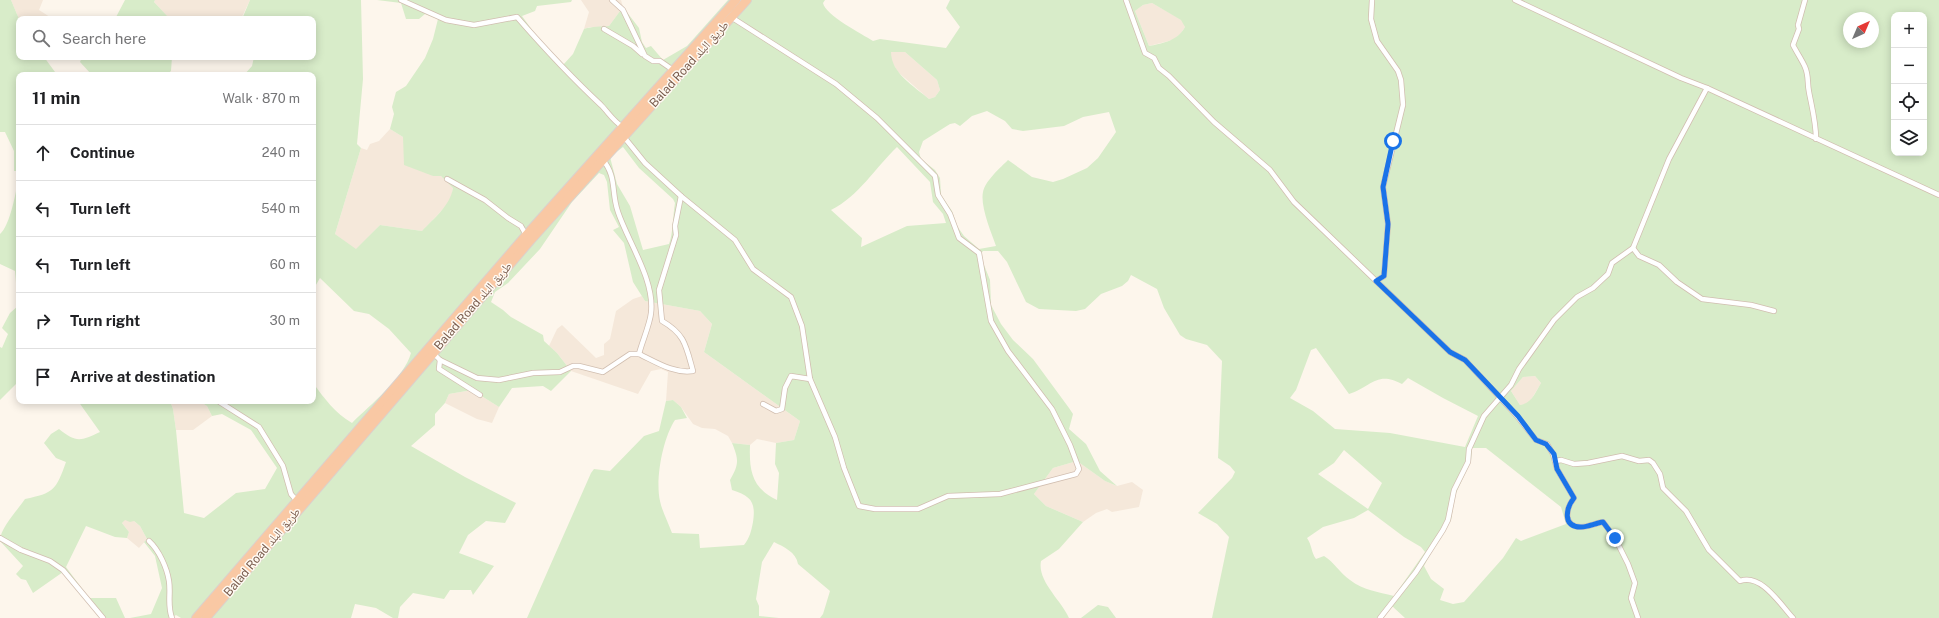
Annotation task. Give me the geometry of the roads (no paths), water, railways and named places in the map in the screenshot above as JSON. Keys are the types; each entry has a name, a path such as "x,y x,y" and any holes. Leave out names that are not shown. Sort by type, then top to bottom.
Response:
{"highway":[{"name":"Balad Road طريق البلد","path":"206,618 526,235 736,0"},
{"name":"Balad Road طريق البلد","path":"196,618 431,350 747,0"}],"street":[{"path":"401,0 446,20 474,25 517,17 560,66 609,113 618,124 623,127"},
{"path":"612,0 623,10 645,56"},
{"path":"1126,0 1145,53 1154,58 1159,68 1169,76 1214,122 1270,170 1294,202 1450,352 1465,360 1483,381 1500,397 1536,440 1546,444 1556,461 1557,469 1574,498 1567,509 1567,518 1570,523 1580,527 1603,522 1615,538 1628,564 1635,583 1631,598 1638,618"},
{"path":"1372,0 1371,19 1377,41 1398,71 1401,80 1403,105 1383,187 1388,224 1387,244 1384,276 1376,281"},
{"path":"1515,0 1681,78 1707,88 1939,195"},
{"path":"1805,0 1793,45 1798,58 1805,66 1809,80 1808,90 1816,129 1816,139"},
{"path":"624,137 645,163 681,196 735,240 753,269 791,297 802,326 810,379 835,437 844,468 859,506 875,509 918,509 948,496 1000,494 1076,474 1079,469 1070,446 1052,409 1008,351 991,321 979,253 959,238 950,214 938,195 935,176 878,118 836,84 731,17"},
{"path":"604,29 633,46 653,61 660,61 673,70"},
{"path":"1380,618 1416,572 1443,530 1448,520 1454,490 1468,462 1469,449 1472,440 1484,416 1511,385 1520,369 1554,320 1577,297 1593,288 1608,274 1612,263 1633,248 1669,159 1707,88"},
{"path":"603,160 610,168 618,211 636,254 649,293 651,312 639,354"},
{"path":"447,179 485,200 521,226 526,235"},
{"path":"431,350 440,360 477,378 499,380 533,373 560,372 572,366 579,366 603,372 630,354 639,354 652,362 683,372 693,371 685,343 675,328 662,320 659,290 676,235 675,226 681,196"},
{"path":"1633,248 1639,256 1659,265 1677,282 1702,299 1751,305 1774,311"},
{"path":"440,360 439,369 480,396"},
{"path":"763,404 776,411 782,409 785,388 791,376 810,379"},
{"path":"223,404 259,427 283,466 291,494 297,501"},
{"path":"1556,461 1561,460 1574,464 1588,463 1622,456 1639,461 1650,460 1660,474 1663,488 1686,511 1709,550 1740,581 1747,578 1759,582 1793,618"},
{"path":"0,538 21,550 50,561 63,570 103,618"},
{"path":"149,541 155,546 169,580 168,609 172,618"}]}
